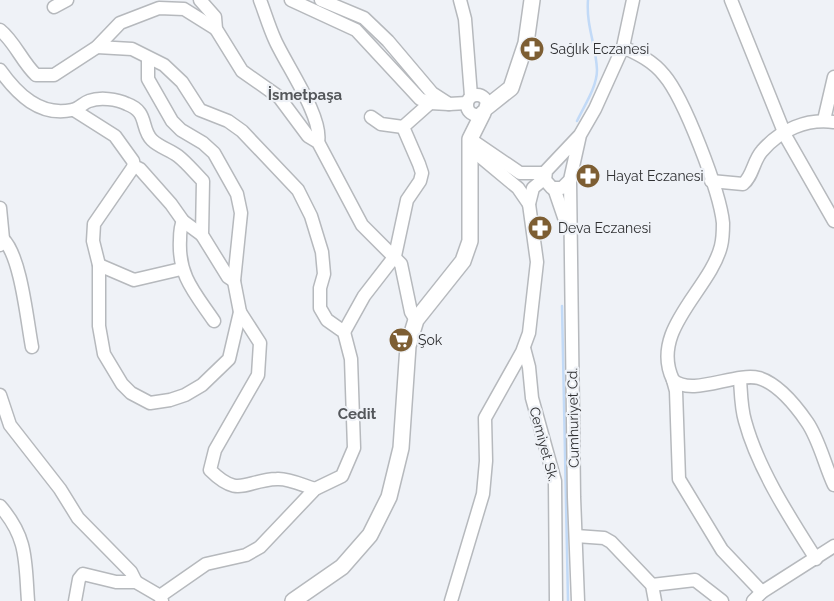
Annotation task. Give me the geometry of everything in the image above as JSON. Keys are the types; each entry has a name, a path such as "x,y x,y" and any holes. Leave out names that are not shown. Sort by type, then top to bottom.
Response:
{"main road":[{"path":"293,601 342,567 370,535 389,497 400,448 408,346 416,320 463,261 470,241 470,144 485,110 511,88 526,43 532,0"}],"street":[{"path":"54,7 67,0"},
{"path":"200,0 215,17 216,28 242,71 279,97 308,136 318,142 362,225 401,264 411,312 416,320"},
{"path":"260,0 274,40 309,104 320,134 318,142"},
{"path":"291,0 356,30 420,99 430,103 449,104 483,96 485,110"},
{"path":"321,0 364,18 388,41 432,93 449,104"},
{"path":"460,0 465,19 469,99"},
{"path":"451,601 483,494 486,461 485,418 524,348 531,319 537,262 529,204 533,188 549,178 580,135 606,88 623,47 633,0"},
{"path":"731,0 784,133 834,221"},
{"path":"0,30 26,66 36,75 54,75 97,47 120,23 159,8 184,9 216,28"},
{"path":"0,395 10,425 60,489 78,518 131,572 136,582 161,598 206,564 246,555 260,548 315,489 342,476 354,448 351,359 344,332 327,320 320,308 320,288 324,274 322,252 311,216 298,190 242,130 200,110 182,82 164,65 132,49 97,47"},
{"path":"623,47 651,62 665,76 675,90 711,181 723,222 721,246 713,265 680,317 671,338 668,364 676,391 679,479 722,550 758,597 834,546"},
{"path":"148,58 148,79 172,121 214,153 237,194 242,214 234,281 240,312 260,343 258,375 215,450 210,470 221,482 233,486 278,478 315,489"},
{"path":"1,75 26,100 38,106 58,111 74,110 90,101 103,99 126,103 137,109 141,113 151,139 179,156 203,181 202,235"},
{"path":"711,181 743,184 749,179 761,151 784,133 804,122 829,121 834,77"},
{"path":"371,117 381,124 403,127 430,103"},
{"path":"74,110 115,136 133,161 134,166 140,170 171,204 183,221 202,235 228,278 234,281"},
{"path":"344,332 364,296 395,256 407,200 420,181 422,172 403,127"},
{"name":"Cumhuriyet Cd.","path":"578,601 570,178 580,135"},
{"path":"470,144 520,173 549,178 564,188 570,178 564,165 556,163 549,178 571,236"},
{"path":"470,144 518,188 529,204"},
{"path":"134,166 94,224 92,241 99,264 99,326 104,354 122,384 131,393 150,403 170,400 185,395 202,385 230,359 240,312"},
{"path":"0,208 1,242 8,243 18,272 32,347"},
{"path":"183,221 180,227 179,250 181,269 191,289 214,321"},
{"path":"99,264 134,280 181,269"},
{"name":"Cemiyet Sk.","path":"524,348 529,367 532,398 555,481 556,601"},
{"path":"673,380 684,386 756,377 780,391 809,424 834,486"},
{"path":"740,379 744,420 755,450 789,515 816,559"},
{"path":"0,506 17,527 25,552 28,601"},
{"path":"576,536 604,538 611,542 652,585 655,601"},
{"path":"75,601 79,579 84,574 116,582 136,582"},
{"path":"652,585 685,579 695,580 722,601"}],"waterway":[{"path":"577,121 593,90 597,70 588,18 588,0"},
{"path":"562,306 568,601"}],"place":[{"name":"Sağlık Eczanesi","path":"532,49"},
{"name":"Hayat Eczanesi","path":"588,176"},
{"name":"Deva Eczanesi","path":"540,228"},
{"name":"Şok","path":"401,340"}],"district":[{"name":"İsmetpaşa","path":"305,95"},
{"name":"Cedit","path":"357,414"}]}
